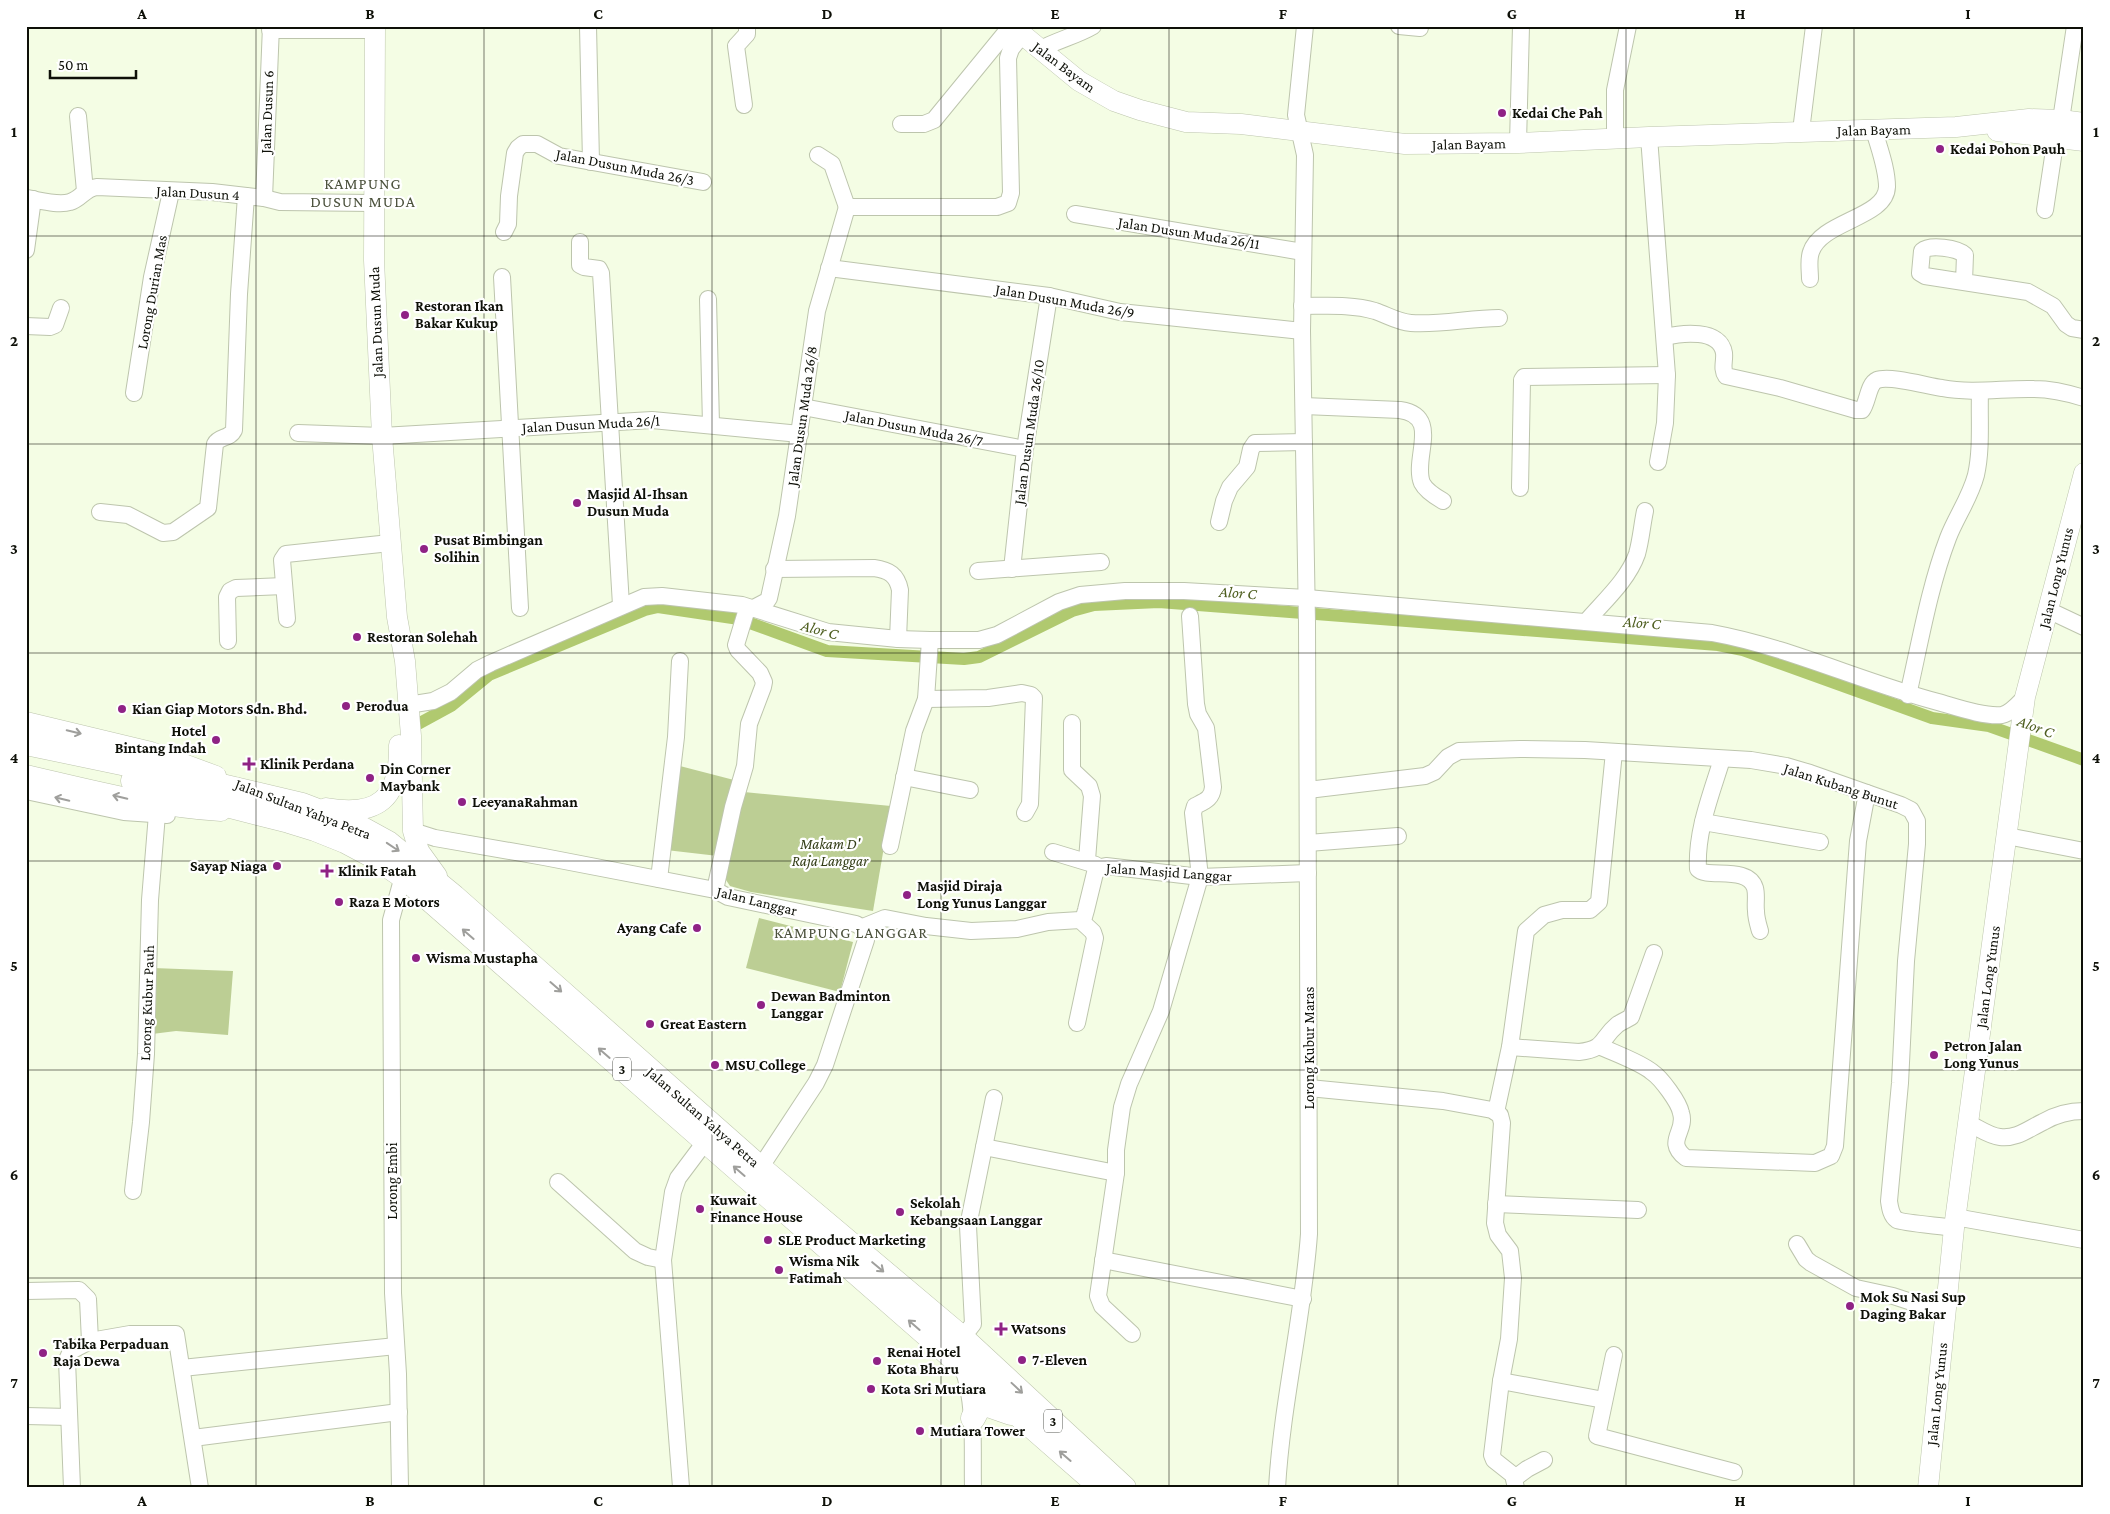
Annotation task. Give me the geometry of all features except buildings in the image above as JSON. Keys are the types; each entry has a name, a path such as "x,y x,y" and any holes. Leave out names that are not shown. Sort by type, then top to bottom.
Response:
{"highway":[{"path":"26,743 139,774 255,813"},
{"path":"26,759 139,774 294,803"},
{"name":"Jalan Sultan Yahya Petra","path":"294,803 357,826 388,843 454,897 760,1168 962,1338 974,1368 1019,1416 1102,1488"},
{"name":"Jalan Sultan Yahya Petra","path":"255,813 289,821 345,841 375,857 403,876 705,1142 974,1368 1124,1488"},
{"path":"973,1418 979,1407 985,1404 1019,1416"}],"main road":[{"name":"Jalan Dusun Muda","path":"375,28 374,269 382,436 390,543 397,617 405,661 413,831 419,851 454,897"},
{"name":"Jalan Bayam","path":"1015,29 1079,81 1114,101 1186,122 1241,124 1360,149 1405,144 1518,143 1956,127 2022,120 2058,128 2084,141"},
{"name":"Jalan Bayam","path":"2058,128 2084,123"},
{"name":"Jalan Long Yunus","path":"1928,1488 1954,1222 2016,759 2026,697 2048,610 2080,498 2084,473"},
{"name":"Jalan Dusun Muda","path":"294,803 352,812 366,809 378,803 395,782 399,748 394,662 397,617"},
{"name":"Jalan Sultan Yahya Petra","path":"26,722 151,752 294,803"},
{"name":"Jalan Sultan Yahya Petra","path":"26,775 139,801 194,809 255,813"}],"street":[{"path":"588,26 591,162"},
{"path":"744,105 736,46 748,34 747,26"},
{"path":"1039,50 1055,41 1084,32 1094,26"},
{"name":"Lorong Kubur Maras","path":"1277,1488 1282,1428 1303,1299 1309,1234 1307,602 1302,331 1305,155 1296,115 1305,26"},
{"path":"1399,26 1420,28"},
{"path":"1518,143 1521,26"},
{"path":"1614,138 1615,90 1628,26"},
{"path":"1801,132 1814,26"},
{"path":"2045,210 2075,26"},
{"path":"270,28 375,28"},
{"name":"Jalan Dusun 6","path":"264,198 270,28"},
{"path":"901,124 924,124 934,120 1015,29"},
{"path":"818,155 832,164 847,207 997,207 1008,203 1011,193 1008,58 1015,29"},
{"path":"78,116 85,191"},
{"path":"1810,279 1811,251 1818,240 1831,230 1877,206 1884,198 1887,188 1886,177 1874,130"},
{"path":"1649,137 1667,374 1665,423 1658,462"},
{"name":"Jalan Dusun Muda 26/3","path":"504,232 508,224 508,196 518,148 523,144 537,144 559,156 702,182"},
{"name":"Jalan Dusun 4","path":"29,198 65,203 78,198 85,191 97,187 246,196 280,202 374,203"},
{"name":"Lorong Durian Mas","path":"134,393 152,277 171,192"},
{"path":"100,512 128,515 168,534 208,508 215,444 218,439 230,436 234,430 246,196"},
{"path":"26,250 29,198"},
{"name":"Jalan Dusun Muda 26/8","path":"749,611 768,600 787,516 817,311 847,207"},
{"name":"Jalan Dusun Muda 26/11","path":"1075,214 1303,252"},
{"path":"580,242 580,265 584,268 599,269 601,273 621,605"},
{"name":"Jalan Dusun Muda 26/9","path":"829,268 1049,296 1120,312 1302,331"},
{"path":"502,277 520,608"},
{"path":"1964,282 2028,292 2053,306 2066,324 2084,330"},
{"name":"Jalan Dusun Muda 26/10","path":"1012,569 1025,449 1049,296"},
{"path":"708,299 711,425"},
{"path":"1302,306 1354,308 1375,311 1392,319 1410,323 1499,318"},
{"path":"26,326 50,327 56,325 61,308"},
{"path":"1664,337 1689,333 1712,338 1720,344 1724,352 1723,370 1726,376 1780,388 1856,410 1862,410 1872,384 1880,379 1904,380 1944,389 1980,391 2035,389 2066,392 2084,398"},
{"path":"1520,488 1522,380 1524,377 1667,374"},
{"path":"1908,694 1926,611 1948,538 1970,495 1976,475 1979,453 1980,391"},
{"path":"1304,406 1409,411 1422,424 1422,483 1430,492 1443,501"},
{"name":"Jalan Dusun Muda 26/7","path":"803,407 1025,449"},
{"name":"Jalan Dusun Muda 26/1","path":"298,433 382,436 660,420 800,434"},
{"path":"1220,522 1224,501 1230,487 1247,467 1251,449 1255,443 1304,442"},
{"path":"1586,622 1626,576 1637,552 1645,512"},
{"path":"287,619 282,560 286,554 390,543"},
{"path":"978,571 1101,562"},
{"path":"774,569 874,568 893,574 898,581 900,590 898,639"},
{"path":"228,641 227,597 230,591 236,588 284,586"},
{"path":"408,705 433,701 451,692 477,670 635,599 653,596 738,604 749,611 828,632 930,644 979,640 997,635 1059,602 1080,595 1125,591 1184,591 1712,633 1745,639 1908,694 1995,715 2004,714 2026,697"},
{"path":"2048,610 2084,626"},
{"path":"715,890 733,807 745,766 749,724 763,687 760,673 737,647 739,632 749,611"},
{"path":"1132,1334 1100,1303 1098,1292 1116,1174 1116,1150 1122,1107 1129,1084 1161,1010 1200,877 1193,813 1195,806 1213,794 1214,786 1206,728 1198,714 1196,704 1190,616"},
{"path":"890,846 914,731 926,699 930,644"},
{"path":"659,879 676,737 680,661"},
{"path":"926,699 988,698 1022,694 1030,695 1034,698 1030,804 1025,813"},
{"path":"1053,852 1094,864 1092,796 1089,786 1072,770 1072,723"},
{"name":"Jalan Kubang Bunut","path":"1308,790 1425,776 1434,772 1448,757 1459,752 1520,748 1752,760 1786,766 1866,792 1906,808 1915,815 1917,821 1915,871 1906,960 1900,1083 1890,1206 1895,1219 1905,1222 1954,1222"},
{"path":"1496,1112 1510,1047 1526,931 1544,915 1562,910 1590,910 1599,902 1614,752"},
{"path":"1722,759 1697,849 1698,869 1706,873 1727,872 1750,881 1755,888 1756,913 1760,931"},
{"path":"904,777 970,790"},
{"path":"26,790 124,812 184,816 232,811"},
{"path":"1600,1046 1652,1072 1674,1098 1682,1114 1676,1144 1679,1152 1686,1158 1815,1163 1831,1156 1834,1146 1840,1092 1858,841 1866,792"},
{"name":"Lorong Kubur Pauh","path":"134,1191 144,1074 150,900 157,814"},
{"path":"1703,822 1820,842"},
{"name":"Jalan Langgar","path":"413,831 446,840 715,890 728,897 856,924 863,928"},
{"path":"1308,842 1398,836"},
{"path":"2007,836 2084,851"},
{"path":"434,872 436,850 446,840"},
{"name":"Jalan Masjid Langgar","path":"1080,920 1084,917 1086,910 1095,873 1094,864 1200,877 1308,873"},
{"name":"Lorong Embi","path":"400,1488 399,1412 393,1283 391,920 403,876"},
{"path":"760,1168 826,1065 866,940 866,930 863,928 885,918 926,926 971,930 1016,929 1048,922 1080,920 1094,932 1095,938 1077,1023"},
{"path":"1510,1047 1579,1052 1589,1051 1600,1046 1618,1024 1631,1018 1654,953"},
{"path":"1309,1088 1435,1100 1496,1112 1502,1119 1495,1223 1498,1235 1510,1251 1513,1278 1509,1339 1501,1381 1493,1458 1512,1473 1515,1483"},
{"path":"962,1338 973,1324 968,1229 994,1098"},
{"path":"1968,1123 1998,1137 2013,1137 2055,1116 2072,1111 2084,1111"},
{"path":"681,1487 664,1260 673,1192 678,1178 705,1142"},
{"path":"984,1147 1116,1174"},
{"path":"558,1182 635,1251 648,1257 664,1260"},
{"path":"1496,1204 1638,1210"},
{"path":"1954,1222 2084,1240"},
{"path":"1797,1244 1806,1259 1811,1263 1856,1288 1900,1298 1945,1313"},
{"path":"1103,1260 1303,1299"},
{"path":"26,1291 72,1289 84,1293 89,1305 90,1341"},
{"path":"72,1488 68,1355 90,1341 130,1334 176,1334 200,1488"},
{"path":"182,1368 396,1346"},
{"path":"1614,1355 1597,1436 1734,1472"},
{"path":"973,1488 974,1368"},
{"path":"1501,1381 1604,1400"},
{"path":"193,1438 399,1412"},
{"path":"26,1416 69,1417"},
{"path":"1515,1483 1527,1468 1544,1460"}],"green space":[{"path":"676,765 734,780 718,856 666,850"},
{"name":"Makam D' Raja Langgar","path":"744,792 891,806 873,911 751,892 730,886 722,874"},
{"path":"759,918 853,942 840,992 746,968"},
{"path":"153,968 233,971 228,1035 176,1031 152,1034"}],"waterway":[{"name":"Alor C","path":"418,724 451,706 489,675 645,610 658,607 739,619 827,651 964,659 979,657 1072,611 1094,605 1159,602 1718,645 1743,650 1932,718 1989,726 2084,760"}],"place":[{"name":"Kedai Che Pah","path":"1502,113"},
{"name":"Kedai Pohon Pauh","path":"1940,149"},
{"name":"Restoran Ikan Bakar Kukup","path":"405,315"},
{"name":"Masjid Al-Ihsan Dusun Muda","path":"577,503"},
{"name":"Pusat Bimbingan Solihin","path":"424,549"},
{"name":"Restoran Solehah","path":"357,637"},
{"name":"Perodua","path":"346,706"},
{"name":"Kian Giap Motors Sdn. Bhd.","path":"122,709"},
{"name":"Hotel Bintang Indah","path":"216,740"},
{"name":"Klinik Perdana","path":"249,764"},
{"name":"Din Corner Maybank","path":"370,778"},
{"name":"LeeyanaRahman","path":"462,802"},
{"name":"Sayap Niaga","path":"277,866"},
{"name":"Klinik Fatah","path":"327,871"},
{"name":"Masjid Diraja Long Yunus Langgar","path":"907,895"},
{"name":"Raza E Motors","path":"339,902"},
{"name":"Ayang Cafe","path":"697,928"},
{"name":"Wisma Mustapha","path":"416,958"},
{"name":"Dewan Badminton Langgar","path":"761,1005"},
{"name":"Great Eastern","path":"650,1024"},
{"name":"Petron Jalan Long Yunus","path":"1934,1055"},
{"name":"MSU College","path":"715,1065"},
{"name":"Kuwait Finance House","path":"700,1209"},
{"name":"Sekolah Kebangsaan Langgar","path":"900,1212"},
{"name":"SLE Product Marketing","path":"768,1240"},
{"name":"Wisma Nik Fatimah","path":"779,1270"},
{"name":"Mok Su Nasi Sup Daging Bakar","path":"1850,1306"},
{"name":"Watsons","path":"1001,1329"},
{"name":"Tabika Perpaduan Raja Dewa","path":"43,1353"},
{"name":"7-Eleven","path":"1022,1360"},
{"name":"Renai Hotel Kota Bharu","path":"877,1361"},
{"name":"Kota Sri Mutiara","path":"871,1389"},
{"name":"Mutiara Tower","path":"920,1431"}],"district":[{"name":"KAMPUNG DUSUN MUDA","path":"363,192"},
{"name":"KAMPUNG LANGGAR","path":"851,932"}]}
